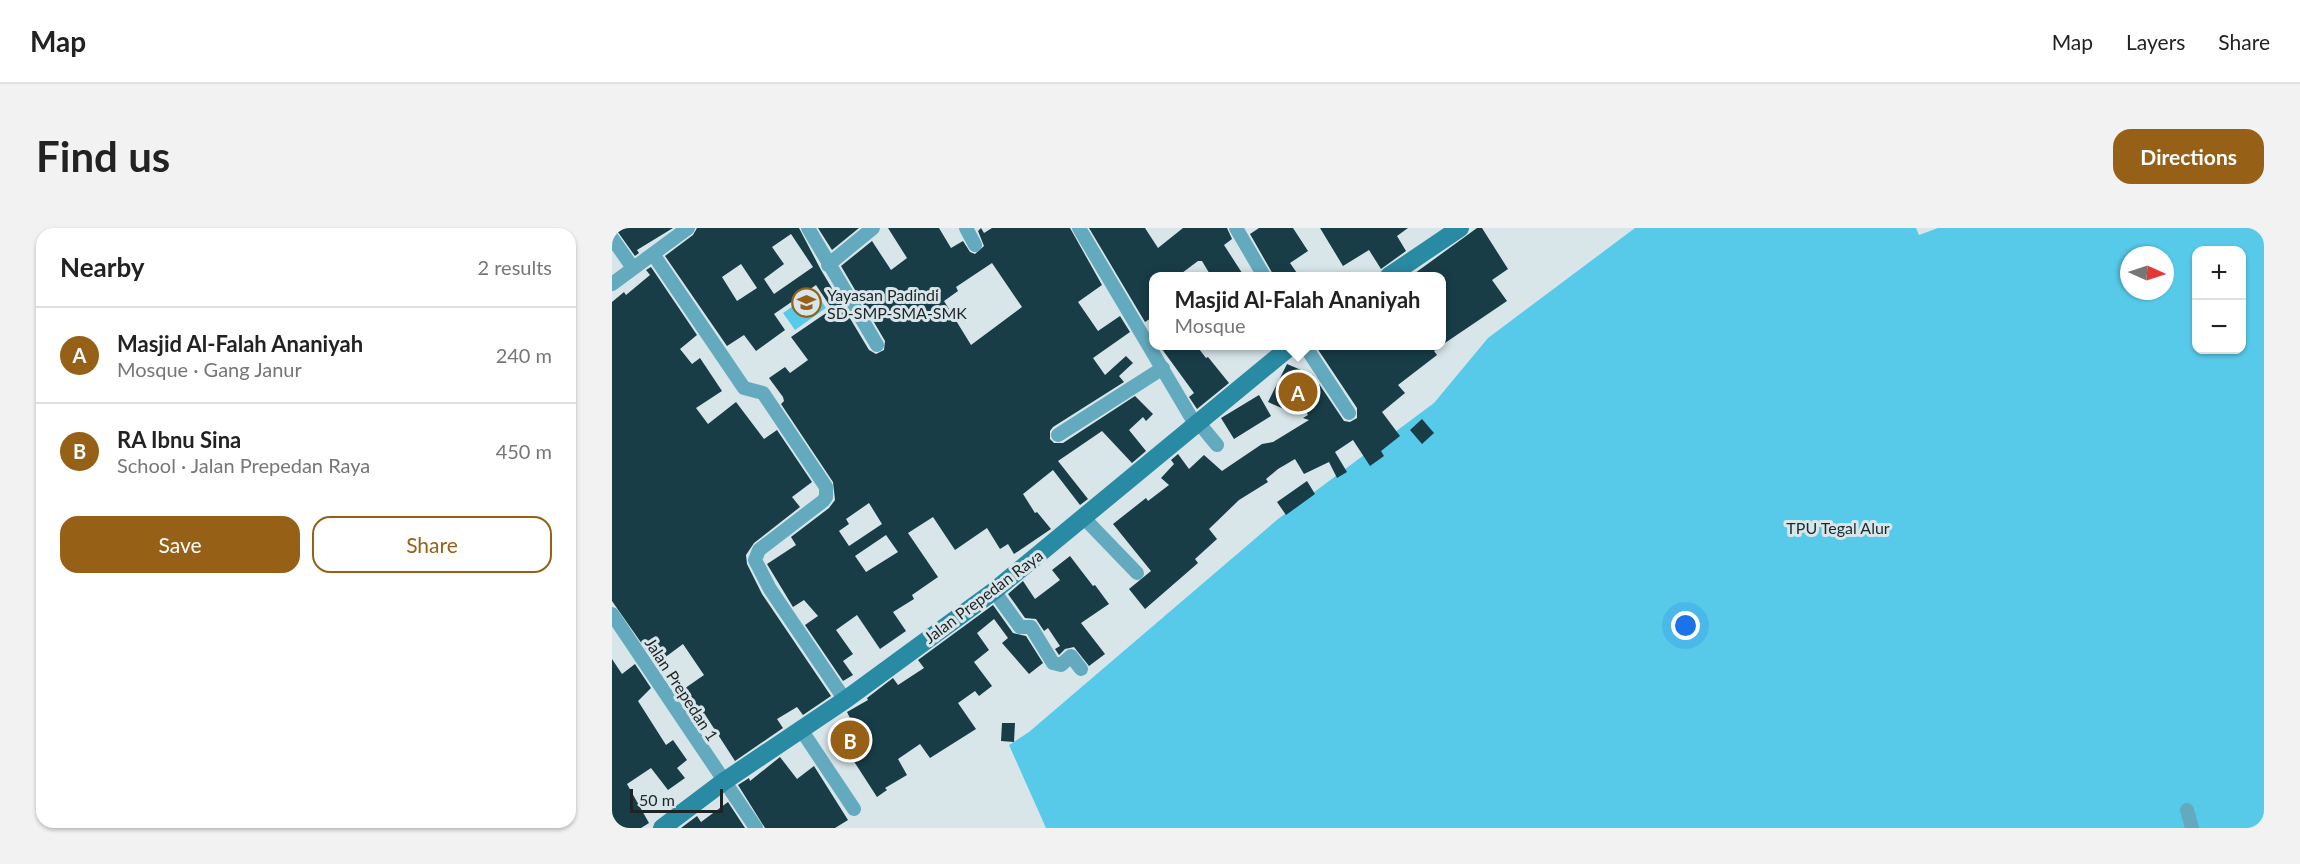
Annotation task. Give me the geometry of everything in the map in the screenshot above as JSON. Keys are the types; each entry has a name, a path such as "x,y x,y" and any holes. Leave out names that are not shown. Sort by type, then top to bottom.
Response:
{"street":[{"path":"612,284 688,228"},
{"path":"808,228 828,265 852,299 877,345"},
{"path":"828,265 873,228"},
{"path":"966,228 975,245"},
{"path":"1079,228 1149,345"},
{"path":"1236,228 1262,272"},
{"path":"1395,272 1460,228"},
{"path":"612,238 633,268"},
{"path":"653,254 744,387 763,393 826,487 826,497 818,507 757,552 755,560 770,589 845,700"},
{"path":"1152,350 1197,423 1216,446"},
{"name":"Jalan Prepedan Raya","path":"662,828 800,728 845,700 994,591 1285,350"},
{"path":"1308,350 1349,413"},
{"path":"1058,435 1163,368"},
{"path":"1083,517 1137,573"},
{"path":"994,591 1020,627 1031,627 1051,660 1059,665 1071,656 1081,669"},
{"name":"Jalan Prepedan 1","path":"612,614 756,828"},
{"path":"800,728 854,809"},
{"path":"2187,810 2192,828"}],"green space":[{"name":"TPU Tegal Alur","path":"1635,228 1916,228 1919,235 1938,228 2264,228 2264,828 1046,828 1009,745 1029,732 1278,519 1434,403 1488,338"},
{"path":"815,291 826,308 795,330 783,313"}],"building":[{"path":"615,228 673,228 637,250 639,253 635,256"},
{"path":"697,228 799,228 821,270 869,350 876,354 884,350 885,341 841,266 872,241 891,270 907,258 888,228 939,228 951,248 963,241 970,252 975,254 984,246 978,231 981,228 984,233 992,228 1070,228 1102,285 1078,302 1098,331 1120,316 1130,332 1093,358 1105,375 1126,356 1133,363 1119,376 1124,382 1053,427 1050,431 1050,439 1054,443 1063,443 1135,396 1153,414 1146,421 1143,417 1129,430 1146,451 1132,463 1102,431 1058,461 1088,499 1080,505 1053,470 1023,494 1035,513 1037,512 1051,529 1014,554 1008,544 1000,549 987,528 955,550 933,517 908,533 938,577 912,595 914,599 893,612 906,631 880,649 857,615 836,630 853,654 843,661 853,675 843,681 805,625 818,616 804,600 793,607 767,564 796,545 791,537 829,508 835,500 833,482 781,404 784,401 783,397 769,378 785,367 790,373 808,360 791,337 832,309 816,285 774,314 785,330 756,351 744,335 727,346 665,256 693,235","holes":["791,234 813,267 774,294 764,279 784,264 772,247","992,263 1022,307 971,345 944,301 958,291 956,287","741,264 757,288 737,301 722,277","869,503 882,524 849,546 839,531 849,524 846,519","886,535 898,552 866,572 855,556"]},
{"path":"818,228 859,228 832,250"},
{"path":"1089,228 1145,228 1158,248 1183,228 1227,228 1232,239 1224,245 1241,272 1209,272 1202,261 1198,261 1183,272 1149,272 1149,319 1145,322"},
{"path":"1259,228 1293,228 1308,251 1290,263 1296,272 1272,272 1250,234"},
{"path":"1320,228 1408,228 1397,236 1406,251 1381,269 1369,250 1343,266"},
{"path":"1477,228 1482,228 1508,269 1492,280 1507,301 1446,342 1446,272 1416,272"},
{"path":"651,267 697,335 680,349 692,364 700,358 722,391 696,408 708,424 736,402 764,439 777,430 812,482 792,497 800,507 754,543 746,555 747,564 762,594 831,696 803,715 797,707 777,719 783,728 735,761 704,713 698,717 681,691 704,675 683,644 656,664 612,601 612,302 624,292 626,295 650,275 646,270"},
{"path":"1163,350 1200,350 1229,383 1197,409 1189,397 1194,393"},
{"path":"1318,350 1435,350 1437,355 1398,385 1405,393 1382,412 1400,436 1381,451 1384,456 1370,466 1353,440 1335,452 1347,472 1337,478 1329,462 1304,474 1295,459 1278,469 1266,479 1268,482 1239,500 1209,529 1217,539 1195,559 1198,563 1145,609 1129,589 1151,571 1113,524 1146,498 1148,501 1169,485 1161,478 1174,464 1171,460 1178,454 1189,469 1204,455 1222,471 1262,444 1273,442 1309,420 1303,418 1308,415 1299,400 1284,409 1268,402 1287,364 1313,375 1344,421 1350,422 1357,418 1357,408"},
{"path":"1259,395 1271,416 1234,439 1221,418"},
{"path":"1422,419 1434,433 1422,444 1410,430"},
{"path":"1307,481 1315,494 1286,515 1277,502"},
{"path":"1070,556 1109,604 1081,623 1105,654 1089,666 1074,647 1065,649 1059,655 1055,649 1060,646 1048,628 1044,631 1036,619 1025,618 1008,594 1023,581 1035,599 1060,580 1052,570"},
{"path":"993,605 1013,633 1026,636 1043,663 1029,674 1002,643 1008,638 994,619 977,633 989,650 974,662 992,686 979,696 975,691 958,703 976,729 930,758 920,744 898,759 907,775 885,788 887,790 877,797 833,729 850,718 847,712 868,700 867,698 893,678 898,685 924,668 918,660"},
{"path":"612,659 622,674 635,664 651,688 638,701 666,745 673,740 687,760 677,768 685,778 668,790 651,768 627,784 649,823 641,828 620,828 612,815"},
{"path":"1002,723 1015,723 1014,742 1001,741"},
{"path":"780,757 797,779 814,766 848,820 835,828 765,828 738,785 749,778 750,781"},
{"path":"728,802 745,828 681,828 697,816 701,822"}],"place":[{"name":"Yayasan Padindi SD-SMP-SMA-SMK","path":"806,303"},
{"name":"Masjid Al-Falah Ananiyah","path":"1298,392"},
{"name":"RA Ibnu Sina","path":"850,740"}]}
